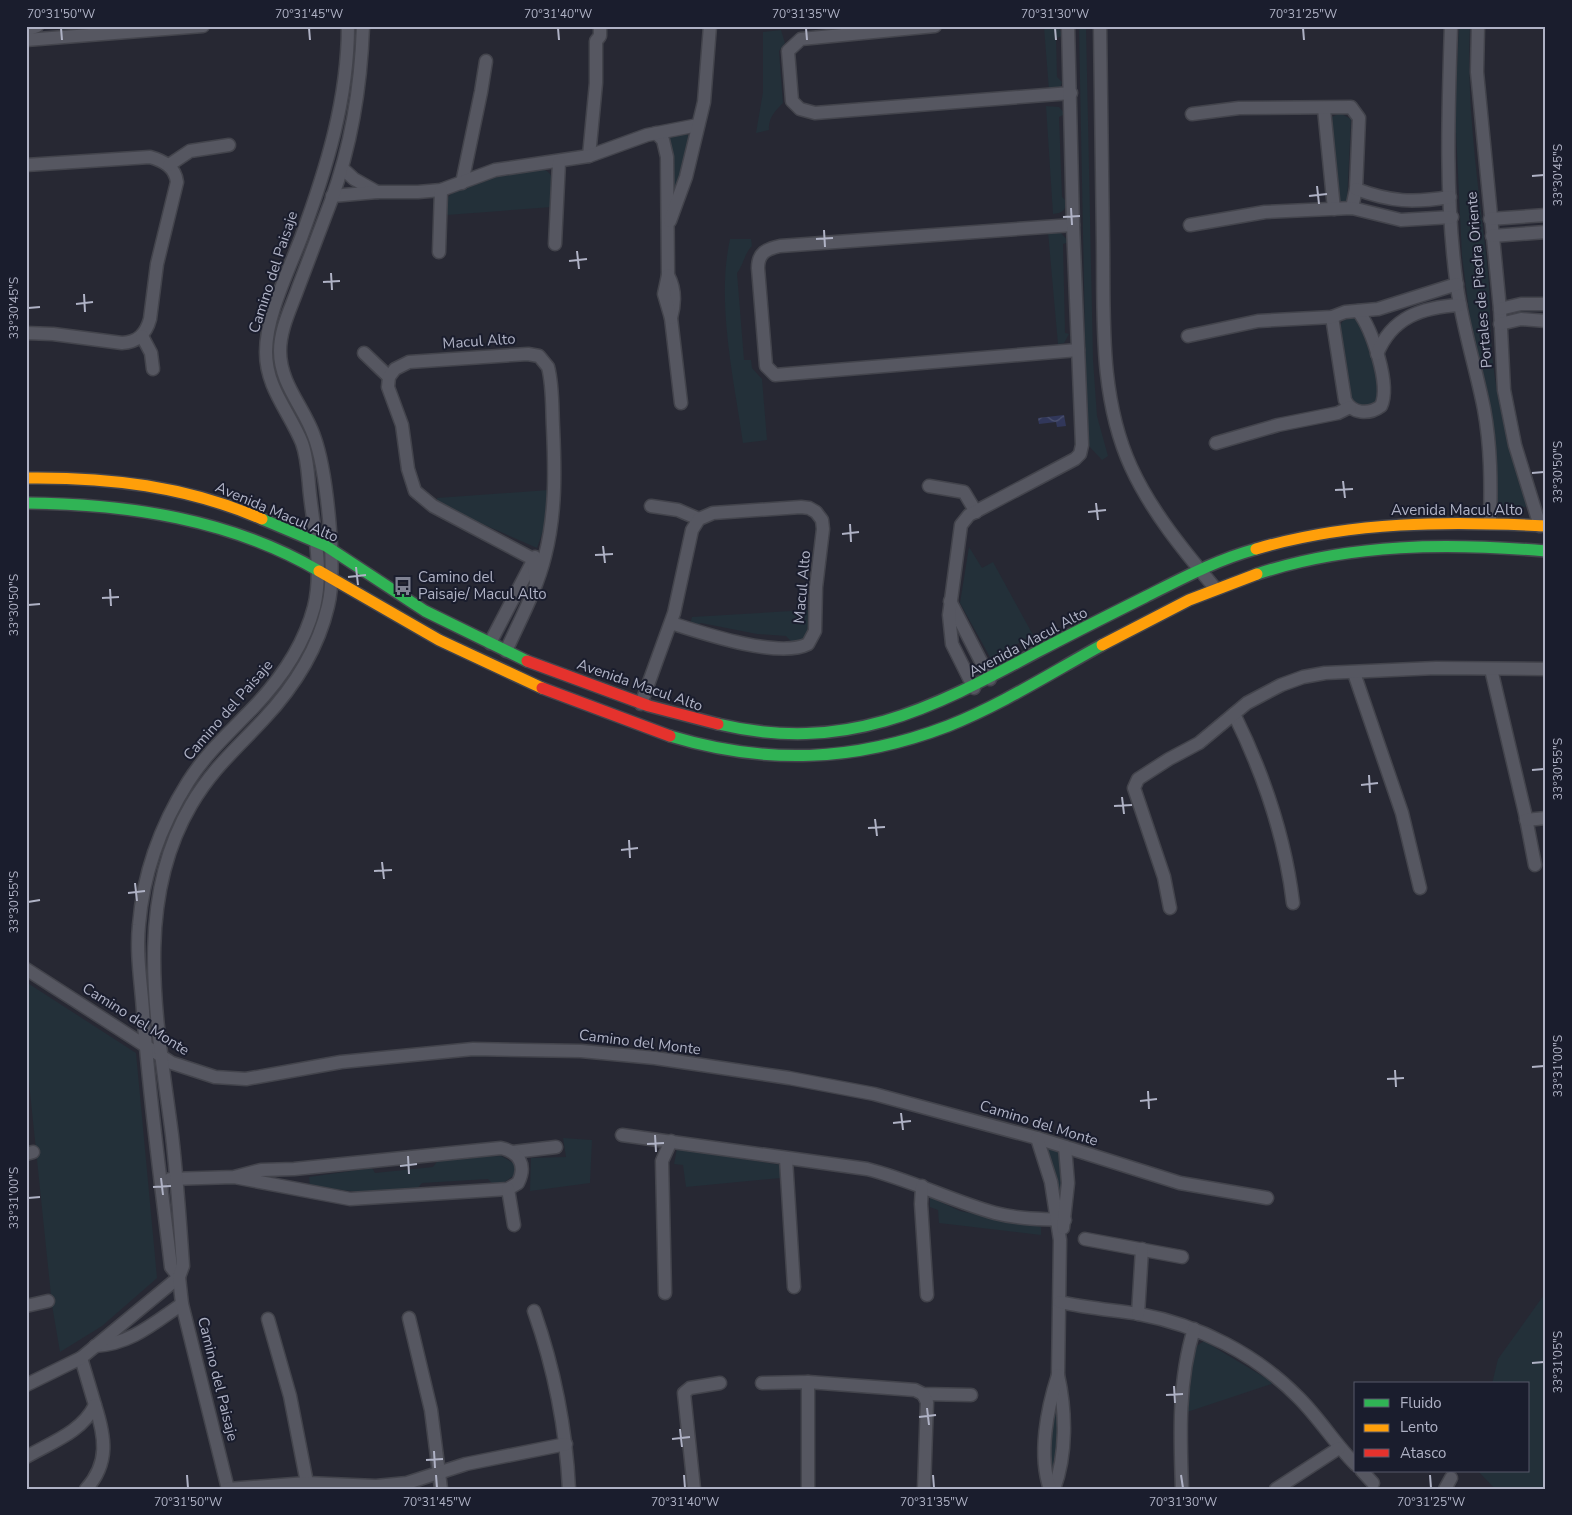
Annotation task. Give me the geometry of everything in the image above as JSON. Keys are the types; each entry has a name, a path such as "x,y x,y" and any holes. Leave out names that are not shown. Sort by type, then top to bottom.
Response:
{"street":[{"path":"26,30 37,26"},
{"path":"26,40 203,26"},
{"name":"Camino del Paisaje","path":"179,1277 172,1267 145,1045 138,932 142,901 153,856 171,813 196,770 219,740 265,695 288,664 306,629 314,607 318,570 304,448 270,382 266,363 266,342 270,323 319,188 332,145 345,72 348,26"},
{"name":"Camino del Paisaje","path":"228,1489 182,1304 179,1277 183,1266 177,1178 162,1056 154,956 154,921 159,889 171,847 189,807 213,771 276,706 302,670 323,622 332,579 331,549 319,450 309,424 284,377 280,352 286,321 342,168 359,81 363,26"},
{"path":"589,156 596,83 596,41 593,39 591,26"},
{"path":"596,41 600,36 600,26"},
{"path":"935,26 801,39 788,51 792,101 800,109 815,113 1071,94"},
{"path":"974,688 951,637 950,601 961,525 966,518 976,512 1078,457 1082,445 1073,225 1068,26"},
{"path":"1100,26 1104,329 1110,403 1125,451 1138,482 1157,511 1215,588"},
{"path":"1451,26 1448,124 1450,197 1460,305 1488,434 1491,480 1490,522"},
{"name":"Portales de Piedra Oriente","path":"1478,26 1477,72 1509,417 1543,526"},
{"path":"668,226 681,194 698,126 706,86 708,27"},
{"path":"462,183 486,61"},
{"path":"1192,114 1239,108 1324,109 1344,106 1351,107 1359,118 1356,189 1352,208"},
{"path":"1324,109 1334,209"},
{"path":"332,196 377,192 441,190 495,170 559,162 589,156 656,132 698,126"},
{"path":"656,132 663,140 666,151 668,275 664,294 671,318 681,403"},
{"path":"169,165 190,151 229,145"},
{"path":"26,165 150,157 169,165 176,176 177,188 157,264 150,319 142,336 122,343 53,334 26,333"},
{"path":"555,244 559,162"},
{"path":"342,168 354,179 377,192"},
{"path":"1356,189 1392,200 1424,201 1450,197"},
{"path":"440,252 441,190"},
{"path":"1190,225 1265,212 1352,208 1401,220 1452,217"},
{"path":"1490,218 1546,215"},
{"path":"1073,225 780,246 762,252 758,259 758,268 766,366 774,375 1078,350"},
{"path":"1492,236 1546,232"},
{"path":"1188,336 1258,321 1332,316 1394,305 1427,292 1457,284"},
{"path":"1500,309 1522,304 1546,304"},
{"path":"1377,354 1389,331 1405,318 1440,307 1460,305"},
{"path":"1332,316 1344,394 1350,407 1359,411 1370,412 1378,408 1382,403 1384,390 1377,354 1368,328 1358,311"},
{"path":"1500,324 1521,320 1546,321"},
{"path":"142,336 151,353 153,369"},
{"path":"364,352 389,377 388,387 402,425 408,469 416,491 434,506 533,559"},
{"name":"Macul Alto","path":"389,377 399,366 409,362 528,354 542,358 549,372 555,467 549,539 536,583 506,651"},
{"path":"1216,443 1278,425 1338,414 1350,407"},
{"name":"Avenida Macul Alto","path":"26,478 98,478 163,486 243,510 331,549 406,599 506,651 552,671 684,718 768,733 807,733 852,729 890,720 932,706 974,688 1200,569 1238,552 1294,538 1353,528 1412,522 1490,522 1543,526"},
{"path":"929,486 964,492 976,512"},
{"path":"26,503 97,505 177,517 267,545 318,570 382,610 502,672 578,704 687,743 739,753 793,757 820,756 874,749 908,741 951,726 992,707 1157,616 1215,588 1263,571 1311,558 1344,552 1410,545 1475,545 1546,551"},
{"path":"641,704 671,623 692,530 699,519 678,510 651,506"},
{"name":"Macul Alto","path":"671,623 728,640 775,647 804,646 811,640 815,631 816,587 824,529 822,520 816,512 809,508 801,507 713,513 699,519"},
{"path":"1410,545 1404,533 1405,528 1412,522"},
{"path":"1534,550 1543,542 1543,526"},
{"path":"490,643 533,559 549,539"},
{"path":"533,559 536,583"},
{"path":"950,601 990,679"},
{"path":"955,649 960,643 971,642"},
{"path":"1170,908 1162,869 1134,788 1138,779 1199,743 1248,703 1281,685 1303,676 1436,668 1546,669"},
{"path":"1490,669 1526,820 1534,865"},
{"path":"1354,672 1399,804 1420,888"},
{"path":"1234,714 1254,755 1277,817 1290,872 1293,903"},
{"path":"1526,820 1546,818"},
{"name":"Camino del Monte","path":"26,969 172,1063 201,1074 239,1079 288,1073 341,1062 465,1050 523,1049 621,1054 847,1088 926,1107 1037,1138 1180,1183 1267,1198"},
{"path":"622,1135 867,1169 899,1177 996,1213 1062,1220"},
{"path":"1037,1138 1062,1220"},
{"path":"665,1293 662,1161 671,1141"},
{"path":"234,1177 261,1170 294,1169 496,1148 513,1152 556,1147"},
{"path":"1052,1489 1046,1477 1045,1449 1049,1402 1058,1375 1060,1240 1068,1183 1065,1147"},
{"path":"161,1179 234,1177 350,1199 508,1190 518,1183 522,1174 521,1160 513,1152"},
{"path":"786,1159 794,1287"},
{"path":"922,1186 921,1204 928,1295"},
{"path":"508,1190 514,1226"},
{"path":"1086,1239 1182,1256"},
{"path":"1138,1314 1142,1249"},
{"path":"26,1384 81,1358 179,1277"},
{"path":"26,1306 48,1302"},
{"path":"1060,1302 1138,1314 1194,1329 1243,1353 1278,1378 1314,1413 1340,1448 1354,1463"},
{"path":"95,1346 116,1344 132,1338 182,1304"},
{"path":"534,1311 555,1382 566,1444 569,1489"},
{"path":"268,1318 290,1396 307,1483"},
{"path":"409,1318 430,1403 441,1489"},
{"path":"1182,1489 1181,1434 1184,1367 1194,1329"},
{"path":"81,1358 104,1431 105,1450 100,1468 86,1489"},
{"path":"808,1382 808,1489"},
{"path":"762,1383 808,1382 915,1390 923,1394 972,1395"},
{"path":"694,1489 684,1393 690,1388 720,1384"},
{"path":"923,1394 927,1402 924,1489"},
{"path":"26,1457 75,1430 90,1416 95,1405"},
{"path":"228,1489 307,1483 376,1486 407,1483 466,1464 566,1444"},
{"path":"1276,1489 1340,1448"},
{"path":"1363,1472 1373,1483"}],"shaded area":[{"path":"62,26 132,26 61,31"},
{"path":"1079,26 1086,26 1093,360 1097,416 1108,456 1102,460 1089,446 1086,389"},
{"path":"1459,26 1470,26 1471,114 1488,275 1494,371 1504,423 1528,507 1496,505 1488,414 1470,318 1462,256 1455,112"},
{"path":"1044,27 1058,27 1063,36 1056,38 1057,77 1062,82 1060,88 1049,90"},
{"path":"781,30 785,43 779,51 783,103 771,118 769,130 756,133 763,92 763,32"},
{"path":"1046,106 1059,107 1065,114 1059,117 1062,197 1067,202 1063,211 1053,214"},
{"path":"1340,113 1351,119 1347,202 1338,203 1332,117"},
{"path":"686,134 691,137 673,203 669,139 672,135"},
{"path":"541,169 550,174 552,178 552,207 447,215 447,199 463,187 490,178"},
{"path":"1048,232 1061,233 1069,242 1063,244 1065,333 1069,334 1064,343 1058,344"},
{"path":"730,239 751,239 752,246 737,273 744,360 751,360 752,368 762,379 767,440 743,443 731,367 726,315 726,264"},
{"path":"1350,316 1359,319 1369,345 1379,390 1379,396 1375,404 1361,405 1355,403 1350,397 1339,329 1342,322"},
{"path":"549,490 545,525 537,548 437,504 437,498"},
{"path":"969,547 982,568 993,562 1033,635 991,659 960,603"},
{"path":"809,610 808,632 805,638 792,642 786,636 757,634 701,623 698,625 690,624 692,617"},
{"path":"26,982 136,1053 157,1278 102,1326 60,1352 52,1305 26,1053"},
{"path":"563,1138 592,1140 590,1183 530,1191 531,1158 566,1157"},
{"path":"1046,1147 1061,1150 1066,1176 1062,1215"},
{"path":"677,1148 780,1165 781,1178 686,1187 683,1165 674,1164"},
{"path":"501,1156 517,1165 516,1174 503,1183 494,1185 488,1179 422,1183 417,1189 359,1192 310,1186 309,1177 372,1168 375,1173 433,1167 439,1159"},
{"path":"930,1197 960,1211 1041,1227 1041,1235 939,1223 938,1210 930,1207"},
{"path":"1546,1292 1546,1489 1495,1489 1479,1472 1530,1472 1530,1382 1492,1382 1498,1359"},
{"path":"1204,1341 1274,1383 1187,1412 1195,1347"},
{"path":"1053,1403 1059,1403 1056,1475 1050,1475"}],"water":[{"path":"1064,415 1066,426 1057,427 1056,422 1039,424 1038,418"}],"traffic: fast":[{"path":"26,503 102,507 140,511 177,518 214,527 250,539 285,553 319,571"},
{"path":"262,519 326,546 425,611 527,661"},
{"path":"1257,574 1328,556 1400,548 1473,547 1546,551"},
{"path":"718,724 764,732 806,734 846,730 885,721 959,692 1185,577 1213,564 1256,549"},
{"path":"670,736 741,752 775,755 844,753 878,747 913,738 968,718 1007,699 1102,645"}],"traffic: slow":[{"path":"26,478 87,479 176,491 262,519"},
{"path":"1256,549 1328,533 1400,525 1546,526"},
{"path":"319,571 439,640 542,688"},
{"path":"1102,645 1189,600 1257,574"}],"traffic: jam":[{"path":"527,661 649,706 718,724"},
{"path":"542,688 670,736"}],"place":[{"name":"Camino del Paisaje/ Macul Alto","path":"403,586"}]}
